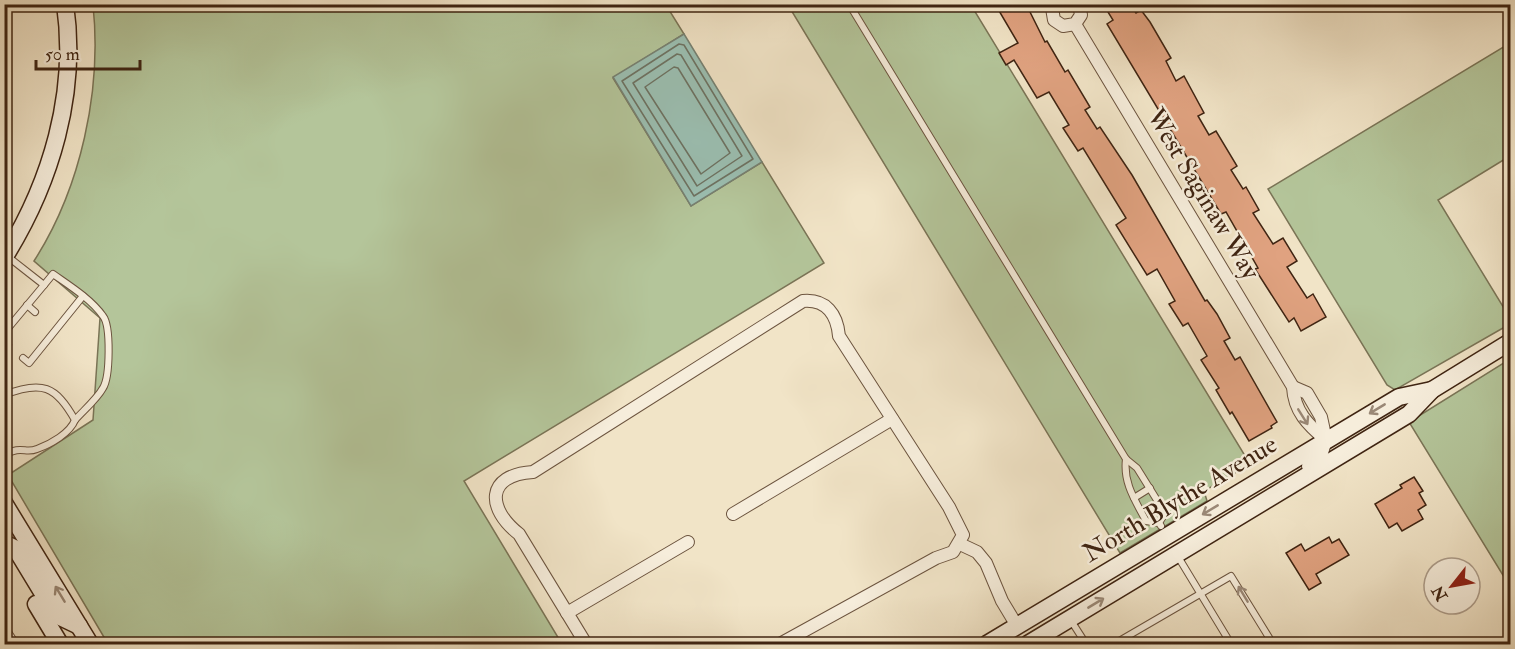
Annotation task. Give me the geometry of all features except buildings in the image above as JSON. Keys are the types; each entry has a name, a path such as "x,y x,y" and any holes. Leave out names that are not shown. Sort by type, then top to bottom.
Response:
{"street":[{"path":"5,257 39,190 61,119 68,55 65,4"},
{"path":"1055,4 1052,8 1054,20 1064,26 1075,24 1081,15 1079,4"},
{"name":"West Saginaw Way","path":"1075,24 1293,387 1294,401 1307,424 1326,440"},
{"path":"585,645 519,534 503,522 497,511 495,498 499,486 518,473 533,472 803,301 823,303 832,312 839,336 962,529 960,544 953,552 936,558 780,645"},
{"name":"North Blythe Avenue","path":"1028,645 1409,414 1431,390 1510,342"},
{"name":"North Blythe Avenue","path":"987,645 1059,601 1163,530 1326,440 1398,397 1431,390"},
{"path":"733,514 892,419"},
{"name":"North Blythe Avenue","path":"1226,525 1233,512 1320,459 1326,440"},
{"path":"4,503 90,645"},
{"path":"567,613 688,542"},
{"path":"4,543 16,549 56,615 80,627"},
{"path":"960,544 977,552 986,563 1002,601 1017,626"},
{"path":"4,552 60,645"},
{"path":"1059,601 1070,619"}],"lane":[{"path":"849,4 1126,459 1137,468 1165,513 1163,530 1146,521 1134,498 1124,477 1126,459"},
{"path":"5,257 44,285"},
{"path":"4,455 17,448 35,450 72,429 75,420 103,388 106,378 108,325 103,315 83,296 53,274 6,327"},
{"path":"23,358 29,363 53,327 83,296"},
{"path":"27,305 35,312"},
{"path":"4,395 33,388 53,391 62,397 75,420"},
{"path":"1134,498 1150,488"},
{"path":"1177,554 1231,645"},
{"path":"1114,645 1231,576 1273,645"},
{"path":"1070,619 1086,645"},
{"path":"4,626 16,645"}],"green space":[{"path":"93,5 666,5 684,34 613,78 691,206 762,162 824,263 464,481 562,644 108,644 8,475 93,420 100,318 34,261 64,202 76,170 84,138 91,104 94,71"},
{"path":"788,5 971,5 1250,464 1204,491 1207,501 1120,553"},
{"path":"1510,43 1510,156 1438,200 1510,318 1510,324 1395,390 1387,385 1268,189"},
{"path":"1510,359 1510,584 1509,585 1409,422"}],"water":[{"path":"684,34 762,162 691,206 613,77"}]}
